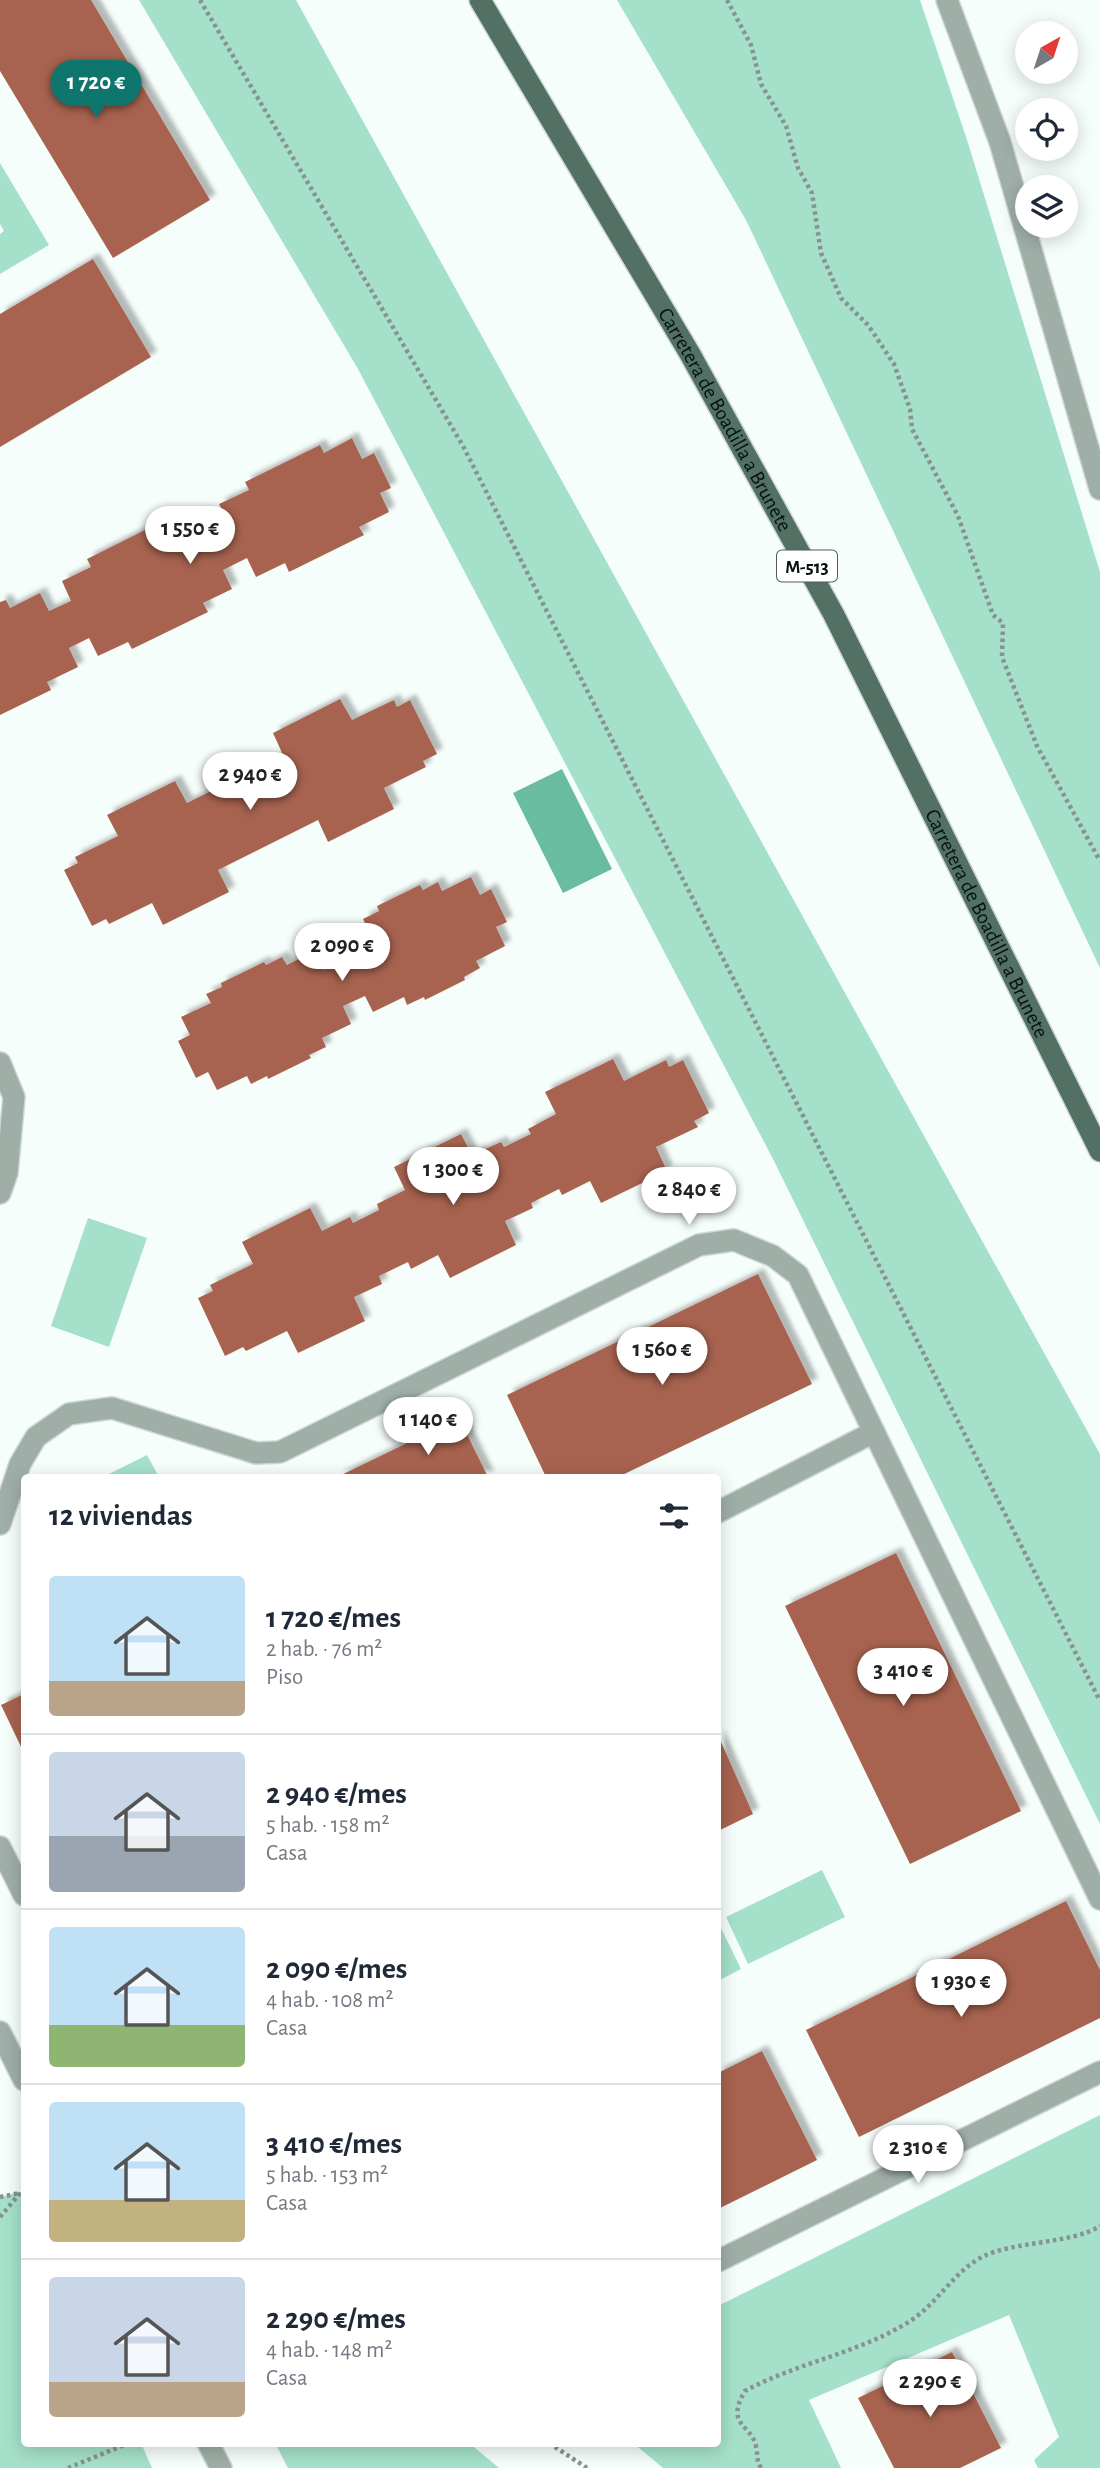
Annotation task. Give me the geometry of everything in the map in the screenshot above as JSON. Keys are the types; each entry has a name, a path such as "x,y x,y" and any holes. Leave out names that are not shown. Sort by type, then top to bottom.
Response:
{"main road":[{"name":"Carretera de Boadilla a Brunete","path":"480,0 690,354 834,614 1100,1151"}],"street":[{"path":"947,0 1000,142 1100,489"},
{"path":"0,1063 14,1097 7,1173 0,1193"},
{"path":"0,1524 20,1464 36,1437 69,1414 111,1408 256,1453 279,1452 699,1245 734,1240 773,1255 797,1275 1100,1899"},
{"path":"721,1510 874,1432"},
{"path":"2,1858 21,1890"},
{"path":"0,2032 21,2074"},
{"path":"721,2260 1100,2072"},
{"path":"210,2447 221,2468"}],"path":[{"path":"200,0 463,446 1100,1701"},
{"path":"727,0 746,35 761,83 786,127 798,168 812,193 821,253 841,298 868,325 894,364 910,409 912,429 958,516 993,615 1003,623 1002,657 1037,746 1100,861"},
{"path":"0,2197 21,2192 0,2217"},
{"path":"761,2468 755,2457 757,2446 738,2417 738,2403 745,2391 905,2325 930,2308 957,2275 983,2256 1100,2225"},
{"path":"68,2468 119,2447"},
{"path":"556,2447 587,2468"}],"shaded area":[{"path":"139,0 296,0 1100,1454 1100,1824 773,1159 358,369"},
{"path":"617,0 920,0 968,143 1100,572 1100,968 746,220"},
{"path":"0,163 49,245 0,274 0,234 4,231 0,224"},
{"path":"562,769 612,869 563,893 513,793"},
{"path":"88,1218 147,1238 109,1347 51,1326"},
{"path":"147,1455 157,1474 109,1474"},
{"path":"822,1870 845,1917 748,1964 726,1917"},
{"path":"721,1928 741,1969 721,1979"},
{"path":"1100,2115 1100,2468 1038,2468 1034,2460 1059,2437 1009,2315 809,2400 841,2468 663,2468 638,2447 721,2447 721,2304"},
{"path":"21,2192 21,2447 143,2447 152,2468 0,2468 0,2197"},
{"path":"277,2447 474,2447 499,2468 288,2468"}],"building":[{"path":"0,0 91,0 210,200 113,258 0,71"},
{"path":"93,259 151,357 0,447 0,314"},
{"path":"352,438 362,459 374,453 391,488 380,493 389,512 359,527 364,535 289,572 285,563 256,577 247,558 223,570 232,589 203,603 208,612 132,649 128,642 98,656 89,638 69,648 78,667 47,682 51,690 0,715 0,602 6,600 10,608 40,593 49,611 71,601 62,581 91,567 87,559 163,521 167,530 197,515 207,534 229,523 219,504 249,490 245,482 320,445 324,453"},
{"path":"340,699 352,720 394,700 397,707 410,700 437,754 423,761 426,767 384,788 394,809 328,842 318,820 218,870 229,892 163,925 152,903 109,924 106,919 92,926 64,870 78,863 75,857 118,836 107,815 175,781 187,803 283,755 273,733"},
{"path":"471,877 480,895 491,889 507,922 496,927 505,946 476,961 480,968 464,977 465,980 425,1000 424,997 407,1005 404,997 373,1012 365,996 343,1006 351,1024 322,1038 326,1047 309,1055 311,1058 268,1079 267,1076 251,1084 247,1076 217,1090 208,1072 196,1078 178,1041 190,1035 181,1017 211,1003 206,994 222,987 221,983 264,962 266,965 282,957 287,965 314,951 324,970 347,959 338,942 367,927 363,919 379,911 377,906 420,885 423,890 438,882 442,891"},
{"path":"613,1059 624,1081 666,1060 669,1067 683,1060 709,1113 694,1121 698,1127 656,1147 667,1171 601,1203 590,1181 562,1195 559,1189 531,1203 533,1208 505,1221 516,1245 450,1278 438,1255 411,1269 408,1262 379,1276 382,1284 354,1297 365,1321 298,1353 287,1331 246,1351 243,1347 225,1356 198,1298 213,1291 210,1285 253,1264 242,1242 310,1208 322,1231 350,1217 353,1223 379,1210 377,1204 405,1190 394,1167 461,1134 472,1155 501,1142 504,1147 531,1134 528,1129 556,1114 545,1092"},
{"path":"758,1274 812,1384 624,1474 545,1474 507,1395"},
{"path":"459,1418 487,1474 343,1474"},
{"path":"896,1553 1021,1811 910,1864 785,1606"},
{"path":"21,1695 21,1747 1,1705"},
{"path":"721,1742 753,1814 721,1830"},
{"path":"1066,1901 1100,1970 1100,2018 859,2137 806,2030"},
{"path":"762,2051 817,2160 721,2208 721,2072"},
{"path":"952,2352 1001,2448 960,2468 894,2468 858,2398"}]}
